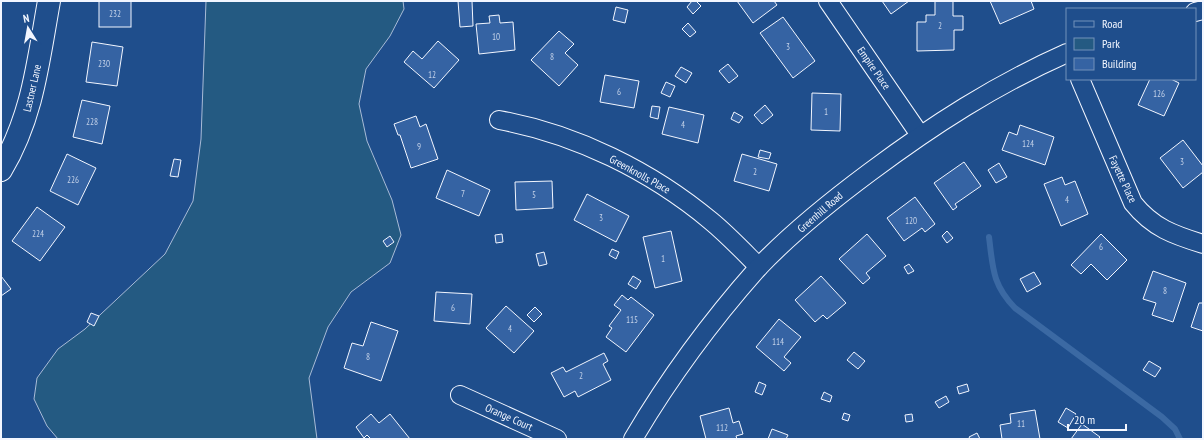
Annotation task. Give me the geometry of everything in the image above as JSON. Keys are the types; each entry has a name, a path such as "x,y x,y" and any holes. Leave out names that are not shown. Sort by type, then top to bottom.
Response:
{"street":[{"name":"Lastner Lane","path":"1,170 24,126 49,1"},
{"name":"Empire Place","path":"828,1 920,135"},
{"name":"Greenhill Road","path":"633,439 652,407 704,333 760,267 798,230 842,193 920,135 956,111 994,89 1066,53"},
{"name":"Fayette Place","path":"1080,80 1133,204 1143,215 1157,226 1203,244"},
{"name":"Greenknolls Place","path":"499,120 557,135 604,154 641,172 673,192 712,221 760,267"},
{"name":"Orange Court","path":"460,395 557,439"}],"green space":[{"path":"206,1 403,1 404,9 390,36 366,69 359,104 367,141 392,200 401,235 390,263 351,292 328,327 309,378 317,439 58,439 47,426 34,399 37,378 58,349 85,329 165,254 193,201 201,139"}],"building":[{"path":"99,1 131,1 131,27 99,27"},
{"path":"458,1 472,1 473,26 460,27"},
{"path":"692,1 696,1 701,6 693,14 687,7"},
{"path":"737,1 774,1 777,5 753,23"},
{"path":"882,1 909,1 891,14"},
{"path":"935,1 953,1 953,16 963,16 963,30 954,30 954,50 917,51 917,22 926,22 926,15 935,15"},
{"path":"990,1 1031,1 1034,9 1000,24"},
{"path":"616,7 628,10 625,23 613,20"},
{"path":"499,15 500,23 513,22 515,50 479,54 476,24 490,23 489,16"},
{"path":"783,17 815,61 793,78 760,33"},
{"path":"688,23 696,32 690,37 682,29"},
{"path":"559,31 574,44 565,53 578,65 559,86 531,60"},
{"path":"438,41 459,60 434,88 404,62 413,51 422,59"},
{"path":"92,42 123,47 117,86 86,82"},
{"path":"728,64 738,76 729,83 719,71"},
{"path":"681,67 692,73 686,83 675,76"},
{"path":"605,75 639,81 634,108 600,102"},
{"path":"1150,80 1173,80 1179,83 1164,116 1138,105"},
{"path":"666,82 675,86 670,97 661,93"},
{"path":"812,93 841,94 840,131 811,130"},
{"path":"82,100 110,106 102,144 73,137"},
{"path":"765,105 773,115 762,124 754,115"},
{"path":"652,106 660,107 658,119 650,117"},
{"path":"669,107 704,115 698,143 662,134"},
{"path":"734,112 743,117 739,123 731,119"},
{"path":"416,116 420,127 426,124 438,159 411,168 400,135 398,135 394,124"},
{"path":"1020,125 1054,137 1045,165 1002,150 1009,132 1017,135"},
{"path":"1183,140 1203,166 1203,172 1183,188 1160,158"},
{"path":"760,150 771,153 769,159 758,157"},
{"path":"67,154 96,168 78,205 50,191"},
{"path":"742,154 777,164 769,191 734,181"},
{"path":"174,159 181,160 178,177 170,176"},
{"path":"964,162 981,186 955,204 957,207 953,210 934,183"},
{"path":"999,163 1007,177 996,183 988,170"},
{"path":"447,170 490,190 479,216 436,198"},
{"path":"1062,177 1065,185 1075,181 1088,214 1061,226 1044,184"},
{"path":"552,181 553,208 516,210 515,182"},
{"path":"587,194 629,216 616,242 574,220"},
{"path":"915,197 935,224 925,232 922,228 904,241 887,218"},
{"path":"37,207 65,227 40,261 12,241"},
{"path":"671,231 682,281 655,288 643,237"},
{"path":"947,231 953,238 947,243 942,236"},
{"path":"502,234 503,242 496,243 495,235"},
{"path":"867,234 886,256 866,273 870,278 863,284 839,259"},
{"path":"1101,234 1127,260 1107,280 1091,264 1081,274 1071,265"},
{"path":"390,236 394,242 387,247 383,241"},
{"path":"612,249 619,252 616,259 609,255"},
{"path":"544,252 547,264 539,266 536,254"},
{"path":"909,264 914,271 908,274 904,267"},
{"path":"1153,271 1186,283 1173,322 1152,315 1156,303 1143,299"},
{"path":"1034,272 1041,284 1027,292 1020,279"},
{"path":"1,276 11,289 1,296"},
{"path":"633,276 641,281 636,289 628,284"},
{"path":"821,276 846,303 827,319 823,315 815,322 795,300"},
{"path":"436,292 472,294 470,324 434,321"},
{"path":"622,295 628,300 631,297 654,315 626,352 606,337 612,328 609,326 621,310 614,305"},
{"path":"1199,303 1203,303 1203,331 1191,327"},
{"path":"506,306 534,331 514,353 486,328"},
{"path":"535,307 542,314 534,322 527,315"},
{"path":"91,313 99,316 94,326 87,322"},
{"path":"779,319 801,337 784,357 791,363 784,371 756,347"},
{"path":"371,322 398,331 381,381 344,368 352,343 363,346"},
{"path":"854,352 865,361 858,369 847,360"},
{"path":"604,353 608,361 603,364 611,380 578,397 575,391 564,397 551,373 563,367 566,372"},
{"path":"1149,361 1161,368 1155,377 1143,370"},
{"path":"759,382 766,385 762,395 755,392"},
{"path":"967,384 969,391 959,394 957,387"},
{"path":"824,392 832,396 830,402 821,399"},
{"path":"946,396 949,402 939,408 935,402"},
{"path":"729,408 733,423 739,421 743,434 736,436 737,439 706,439 700,416"},
{"path":"1066,408 1076,414 1068,428 1058,422"},
{"path":"1035,410 1040,439 1002,439 1000,425 1011,423 1010,414"},
{"path":"844,413 850,415 848,421 842,419"},
{"path":"371,414 379,423 390,414 410,439 371,439 367,435 364,438 356,427"},
{"path":"912,414 913,421 906,422 905,415"},
{"path":"1082,424 1100,437 1098,439 1071,439"},
{"path":"772,429 788,435 786,439 768,439"},
{"path":"977,433 980,439 970,439 969,437"}],"waterway":[{"path":"989,237 995,275 1002,291 1015,308 1162,417 1175,429 1180,439"}]}
